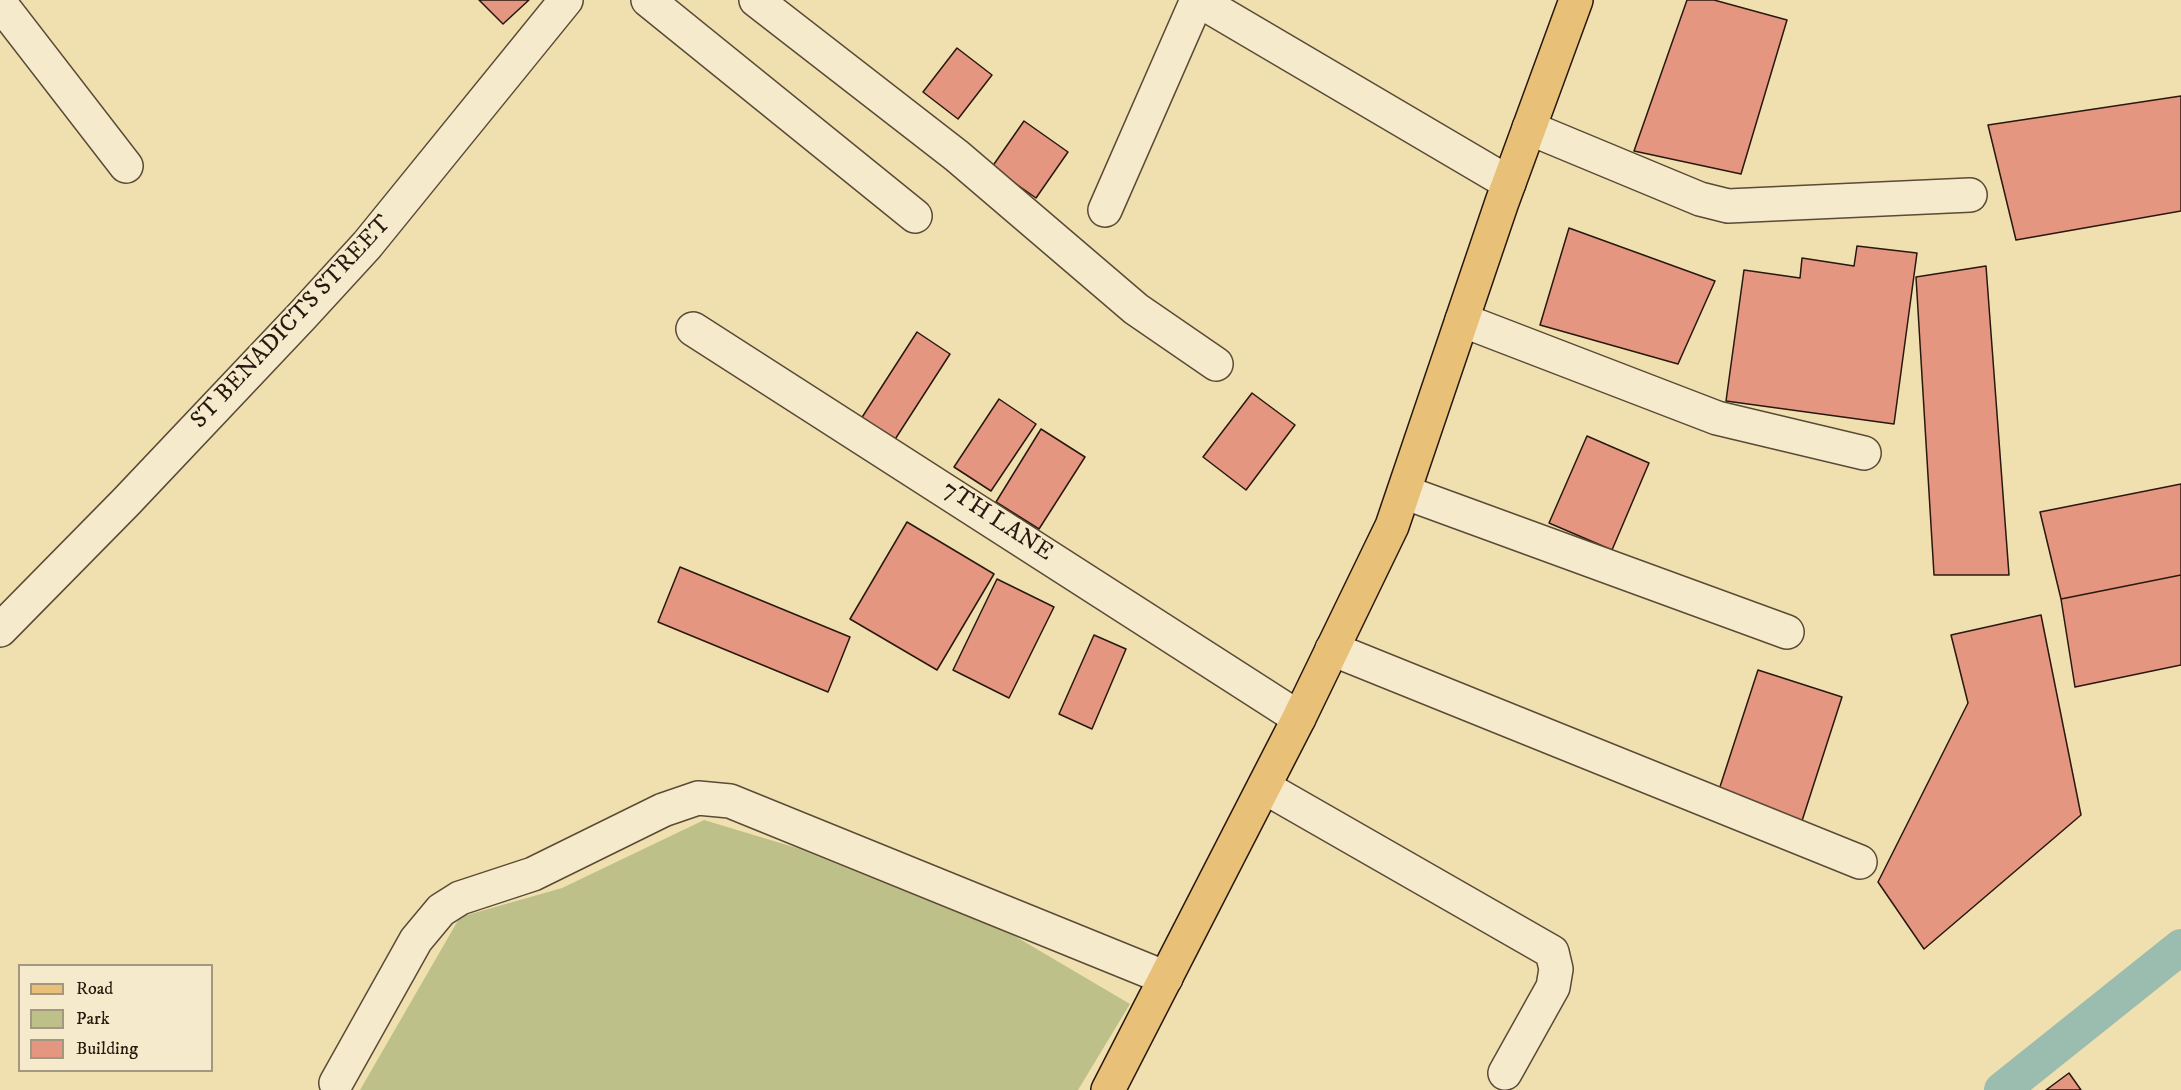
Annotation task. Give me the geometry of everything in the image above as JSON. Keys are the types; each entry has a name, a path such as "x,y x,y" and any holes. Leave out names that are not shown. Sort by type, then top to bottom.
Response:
{"main road":[{"path":"1108,1090 1299,718 1392,526 1509,183 1576,0"}],"street":[{"name":"ST BENADICTS STREET","path":"0,630 126,502 367,245 566,0"},
{"path":"648,0 915,216"},
{"path":"756,0 957,156 1136,309 1215,364"},
{"path":"1105,210 1198,0 1509,183"},
{"path":"0,3 126,166"},
{"path":"1529,128 1700,199 1728,206 1970,195"},
{"path":"1462,320 1717,418 1864,453"},
{"name":"7TH LANE","path":"693,328 1299,718"},
{"path":"1404,492 1787,632"},
{"path":"1332,649 1860,862"},
{"path":"1264,787 1552,952 1556,969 1553,987 1504,1073"},
{"path":"336,1083 416,940 441,910 460,898 533,874 663,810 698,798 730,801 1166,978"}],"green space":[{"path":"704,820 797,848 1013,935 1130,1004 1078,1090 360,1090 460,917 562,888"}],"building":[{"path":"479,0 529,0 503,24"},
{"path":"1687,0 1714,0 1787,20 1741,174 1634,151"},
{"path":"957,48 992,75 958,119 923,92"},
{"path":"2181,96 2181,211 2016,240 1988,125"},
{"path":"1024,121 1068,152 1036,198 992,167"},
{"path":"1569,228 1715,281 1678,364 1540,325"},
{"path":"1857,246 1917,253 1894,424 1726,401 1744,270 1800,278 1802,258 1854,266"},
{"path":"1986,266 2009,575 1934,575 1916,277"},
{"path":"917,332 950,354 892,444 859,422"},
{"path":"1252,393 1295,425 1246,490 1203,457"},
{"path":"999,399 1036,424 991,491 954,467"},
{"path":"1041,429 1085,457 1039,529 996,502"},
{"path":"1587,436 1649,463 1612,550 1549,523"},
{"path":"2181,484 2181,575 2061,599 2040,512"},
{"path":"907,522 994,574 937,670 850,619"},
{"path":"680,567 850,637 828,692 658,622"},
{"path":"2181,575 2181,665 2075,687 2061,599"},
{"path":"997,579 1054,607 1009,698 953,670"},
{"path":"2041,615 2081,815 1924,949 1878,882 1968,703 1951,635"},
{"path":"1094,635 1126,649 1092,729 1059,714"},
{"path":"1758,670 1842,697 1800,827 1716,799"},
{"path":"2069,1073 2081,1090 2046,1090"}],"waterway":[{"path":"2002,1090 2181,947"}]}
